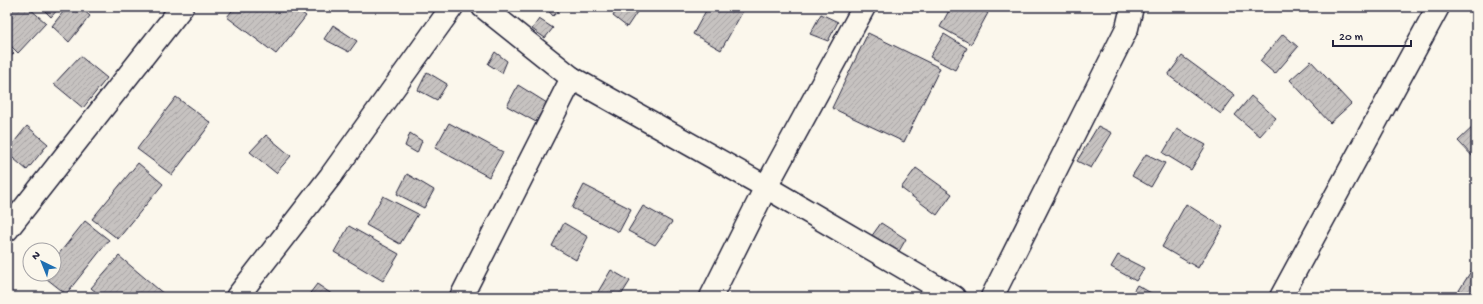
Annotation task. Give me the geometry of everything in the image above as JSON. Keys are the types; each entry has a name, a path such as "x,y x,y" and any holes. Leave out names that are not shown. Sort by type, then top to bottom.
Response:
{"street":[{"path":"7,230 182,7"},
{"path":"237,297 330,177 452,7"},
{"path":"483,7 572,78 766,187 954,297"},
{"path":"711,297 766,187 864,7"},
{"path":"992,297 1127,28 1132,7"},
{"path":"1281,297 1438,7"},
{"path":"461,297 572,78"}],"building":[{"path":"7,7 28,7 46,23 18,53 7,42"},
{"path":"41,7 60,7 51,17"},
{"path":"67,7 80,7 90,16 69,42 52,26"},
{"path":"235,7 294,7 306,16 276,54 227,17"},
{"path":"545,7 563,7 553,16"},
{"path":"618,7 637,7 639,9 627,27 613,16"},
{"path":"708,7 736,7 743,11 721,50 693,34"},
{"path":"951,7 976,7 988,13 971,44 940,27"},
{"path":"821,14 838,22 828,41 810,34"},
{"path":"539,19 553,28 545,38 532,29"},
{"path":"333,25 357,41 349,52 324,39"},
{"path":"868,33 940,68 904,142 832,108"},
{"path":"944,34 967,48 955,70 930,57"},
{"path":"1283,34 1298,47 1275,74 1260,61"},
{"path":"7,48 14,53 7,61"},
{"path":"495,52 507,61 502,73 488,64"},
{"path":"80,56 107,78 83,108 54,84"},
{"path":"1182,56 1235,95 1221,114 1168,75"},
{"path":"1311,61 1351,104 1330,123 1290,80"},
{"path":"427,72 447,84 437,100 418,90"},
{"path":"518,85 547,103 536,122 507,106"},
{"path":"1251,96 1276,118 1260,136 1235,115"},
{"path":"176,97 211,123 172,175 137,149"},
{"path":"449,123 503,152 489,177 435,148"},
{"path":"1476,124 1476,160 1458,141"},
{"path":"27,126 48,144 27,170 7,153 7,151"},
{"path":"1098,126 1112,133 1091,168 1077,161"},
{"path":"1177,129 1206,145 1191,170 1163,153"},
{"path":"410,133 422,141 417,153 405,146"},
{"path":"266,135 291,156 276,173 250,152"},
{"path":"1146,154 1165,163 1151,187 1132,176"},
{"path":"138,163 163,184 118,239 92,219"},
{"path":"916,168 952,194 937,215 901,188"},
{"path":"407,174 434,190 424,208 397,194"},
{"path":"584,185 631,209 619,232 572,208"},
{"path":"383,196 418,214 400,244 366,225"},
{"path":"1186,204 1223,227 1198,268 1162,247"},
{"path":"643,206 672,222 655,245 628,231"},
{"path":"85,221 109,240 66,294 51,282 62,282 62,250"},
{"path":"564,223 588,237 576,260 552,246"},
{"path":"881,223 906,239 898,253 871,237"},
{"path":"349,226 399,254 383,281 334,252"},
{"path":"1118,255 1144,268 1136,281 1111,267"},
{"path":"119,256 165,295 164,297 102,297 91,288"},
{"path":"1473,268 1476,270 1476,297 1455,297"},
{"path":"611,270 630,281 620,297 595,297"},
{"path":"317,284 336,297 307,297"},
{"path":"1137,285 1158,297 1130,297"}]}
